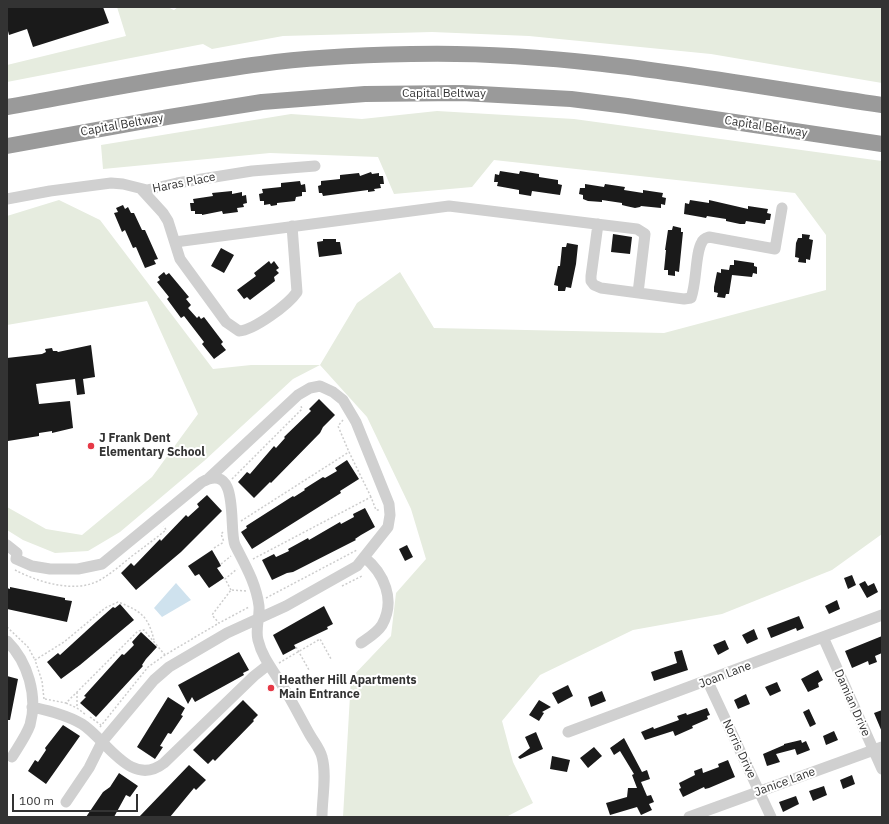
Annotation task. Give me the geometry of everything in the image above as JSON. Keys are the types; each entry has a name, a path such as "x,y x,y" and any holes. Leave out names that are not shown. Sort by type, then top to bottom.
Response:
{"highway":[{"path":"7,107 262,63 366,55 465,54 527,57 620,66 882,105"},
{"path":"7,103 90,92"},
{"name":"Capital Beltway","path":"7,146 262,102 366,94 462,92 564,99 627,106 882,144"}],"street":[{"name":"Haras Place","path":"7,199 50,191 111,183 123,184 142,190 252,171 315,166"},
{"path":"142,190 163,213 180,259 226,322 238,331 245,330 284,304 297,292 292,226"},
{"path":"174,242 449,206 637,229 645,234 638,293"},
{"path":"598,224 591,281 594,285 601,288 684,299 690,298 695,288 701,243 709,237 775,249 782,208"},
{"path":"7,544 17,553 16,559 42,569 78,569 102,564 209,478 298,395 315,386 326,388 337,395 349,408 389,504 390,515 388,527 362,553 357,566 259,618 227,633 161,674 102,742 89,768 66,802"},
{"path":"209,478 219,479 228,490 232,506 231,530 233,540 252,577 259,606 258,639 322,756 324,770 322,817"},
{"path":"361,643 375,633 382,625 387,612 388,596 384,580 375,566 362,553"},
{"name":"Joan Lane","path":"568,732 708,682 882,615"},
{"name":"Damian Drive","path":"823,637 878,748 882,769"},
{"path":"7,641 19,657 29,678 32,692 30,725 12,758"},
{"path":"32,707 45,705 81,723 90,730 112,753 134,768 141,771 154,770 183,746 254,676 273,665"},
{"name":"Norris Drive","path":"708,682 771,817"},
{"name":"Janice Lane","path":"689,817 878,748"}],"path":[{"path":"230,482 302,409 298,402"},
{"path":"341,414 343,419 338,426 349,452 376,510 384,509"},
{"path":"236,525 349,452"},
{"path":"253,563 252,560 370,497"},
{"path":"12,568 34,580 48,584 85,585 99,581 151,543 166,530 162,522"},
{"path":"226,546 220,534 227,529"},
{"path":"214,548 224,542"},
{"path":"229,552 233,561"},
{"path":"265,598 362,553"},
{"path":"221,564 231,556"},
{"path":"231,590 225,579 237,568 240,574"},
{"path":"245,588 248,596"},
{"path":"231,590 212,615 219,623 249,606 259,618"},
{"path":"231,590 246,591"},
{"path":"259,618 265,598 264,594"},
{"path":"35,660 64,642 105,608 118,602 136,609 146,618 150,624 154,640"},
{"path":"7,627 28,647 35,660 42,681 45,705 66,703 77,708 110,732"},
{"path":"66,703 138,631 144,630 165,654"},
{"path":"273,665 320,639 330,659"},
{"path":"296,647 309,670"},
{"path":"77,692 77,708"}],"shaded area":[{"path":"117,7 167,7 174,10 178,7 882,7 882,83 711,54 529,36 432,32 283,36 212,49 203,44 7,82 7,65 126,36"},
{"path":"437,111 574,119 882,161 882,534 832,570 722,614 633,630 540,675 502,721 513,762 533,803 506,817 343,817 351,678 391,636 396,593 426,559 411,509 367,417 320,365 357,303 400,272 434,328 664,333 826,290 826,235 795,193 494,160 472,187 394,194 378,157 270,153 103,169 101,145 291,114 362,119"},
{"path":"59,200 100,220 213,369 251,365 320,365 293,379 204,461 120,532 88,551 55,553 23,540 7,530 7,507 46,529 82,535 152,477 198,414 147,301 7,325 7,216"}],"water":[{"path":"176,583 191,600 162,617 154,608"}],"building":[{"path":"7,7 103,7 109,23 33,47 27,29 9,35 7,27"},
{"path":"500,171 519,174 520,171 539,174 539,177 558,180 558,184 562,185 560,195 532,191 531,196 519,194 519,190 497,186 498,182 494,182 495,174 499,175"},
{"path":"371,172 372,174 379,173 379,176 383,176 384,184 380,184 381,188 374,189 375,191 368,192 368,190 323,196 322,193 319,193 318,186 321,185 321,181 340,179 340,175 359,173 360,176"},
{"path":"300,181 301,185 305,184 306,192 302,192 302,196 296,197 295,201 277,203 277,205 271,206 270,204 264,205 264,201 260,201 259,194 263,193 262,189 281,187 281,183"},
{"path":"585,184 604,187 605,184 625,187 624,190 643,193 643,190 663,193 662,197 666,198 665,205 661,204 661,208 641,206 635,208 622,205 622,203 602,200 602,202 588,201 583,199 583,195 579,194 580,188 585,188"},
{"path":"232,191 232,194 242,192 242,196 246,195 247,203 243,204 244,207 237,208 238,212 223,214 222,211 202,215 195,214 195,211 191,211 190,203 194,203 193,199 213,196 212,193"},
{"path":"690,200 709,203 709,200 748,209 748,206 768,209 767,213 771,214 770,220 766,220 765,224 746,221 745,224 740,224 726,221 726,219 707,216 706,218 684,214 685,203 689,204"},
{"path":"123,205 125,209 128,207 131,213 134,213 142,230 145,230 158,259 154,260 156,264 145,268 136,247 133,248 125,230 122,232 114,213 118,212 116,208"},
{"path":"673,226 681,228 681,232 683,232 679,272 675,271 675,276 668,275 668,270 664,270 668,230 672,230"},
{"path":"613,234 632,237 630,254 611,252"},
{"path":"802,234 810,235 809,239 813,240 810,260 806,259 806,263 798,262 799,258 795,257 796,243 798,238 802,238"},
{"path":"323,239 336,239 336,242 340,242 342,254 319,257 317,242 323,241"},
{"path":"567,243 578,245 576,264 571,288 566,287 565,291 558,291 558,286 554,285 558,266 560,266 562,247 566,247"},
{"path":"221,248 234,255 224,273 211,266"},
{"path":"734,260 754,263 754,266 757,267 757,274 753,273 752,277 732,275 729,294 726,294 725,298 717,297 718,293 714,292 714,287 717,272 721,273 721,269 729,270 730,265 734,265"},
{"path":"269,261 271,264 274,261 279,268 276,270 279,273 274,277 275,281 250,300 247,297 244,299 237,290 256,276 254,273"},
{"path":"164,272 166,275 169,273 189,297 186,299 191,305 188,308 197,318 199,316 201,319 204,317 223,342 221,344 226,350 214,359 202,344 204,342 184,316 181,318 167,299 169,297 157,282 160,280 158,277"},
{"path":"91,345 95,377 83,379 85,394 77,395 75,379 36,384 39,404 70,401 73,428 52,433 52,431 39,433 39,436 8,441 7,358 42,354 46,352 45,349 52,348 53,351 58,352"},
{"path":"319,399 335,415 323,427 320,433 271,483 270,482 254,498 238,482 247,472 250,474 274,446 276,448 285,438 284,437 311,411 309,409"},
{"path":"347,460 359,479 340,491 341,493 252,549 241,532 247,528 246,526 305,490 304,489 323,477 325,478 337,471 335,468"},
{"path":"207,495 222,511 181,552 136,590 121,573 131,563 134,566 186,515 188,517 199,507 197,504"},
{"path":"365,508 375,527 355,539 356,540 293,572 287,573 272,580 262,560 274,554 276,557 289,551 288,549 308,538 309,540 340,522 341,524 354,517 353,514"},
{"path":"407,545 413,557 405,561 399,549"},
{"path":"212,550 221,566 217,568 224,578 209,588 199,574 195,576 188,566"},
{"path":"852,575 856,585 848,589 844,578"},
{"path":"865,581 868,586 874,583 878,592 867,598 859,584"},
{"path":"10,587 65,598 65,600 72,601 67,622 7,609 7,588 10,589"},
{"path":"837,600 840,609 829,614 825,606"},
{"path":"120,604 134,620 61,679 47,662 58,653 60,655 113,607 115,608"},
{"path":"324,606 333,624 327,627 328,629 294,645 296,648 283,655 273,635"},
{"path":"799,616 804,628 797,631 796,628 771,638 767,628"},
{"path":"754,629 758,639 747,644 742,635"},
{"path":"141,632 157,647 146,659 142,665 143,666 96,717 80,703 86,697 84,696 122,654 124,655 134,645 132,642"},
{"path":"882,636 882,653 875,656 877,662 869,665 868,661 852,668 845,651"},
{"path":"725,640 729,649 718,655 713,645"},
{"path":"682,650 688,670 654,681 651,672 677,663 674,652"},
{"path":"239,652 249,670 243,673 244,675 195,702 192,697 188,704 178,685"},
{"path":"818,670 823,680 818,683 819,687 808,692 801,679"},
{"path":"7,676 18,679 10,720 7,720"},
{"path":"777,682 781,691 770,696 765,687"},
{"path":"568,685 573,696 558,704 552,693"},
{"path":"602,691 606,701 591,707 588,697"},
{"path":"746,694 750,704 738,709 734,700"},
{"path":"168,697 185,708 181,715 183,716 171,734 168,733 160,746 163,747 155,759 137,747"},
{"path":"243,700 258,715 215,761 213,759 208,764 193,750"},
{"path":"539,700 551,707 542,712 544,713 539,721 529,715"},
{"path":"707,708 710,715 707,716 708,719 675,736 673,731 645,740 641,732 679,720 677,716 686,713 687,715"},
{"path":"809,709 816,724 810,727 803,712"},
{"path":"882,710 882,732 874,713"},
{"path":"63,725 80,736 46,784 28,771 35,760 38,762 46,750 45,748"},
{"path":"834,731 838,740 826,745 823,736"},
{"path":"536,732 543,749 520,759 518,757 530,748 525,737"},
{"path":"624,738 642,772 647,770 650,779 641,782 647,796 651,795 654,802 649,804 652,810 641,815 637,807 610,815 606,803 627,797 628,788 637,788 632,775 634,774 620,751 614,755 610,748"},
{"path":"801,740 802,743 806,741 810,750 797,755 795,749 776,754 780,762 767,766 763,754 784,744"},
{"path":"594,747 602,756 588,768 580,758"},
{"path":"552,756 570,760 567,772 550,769"},
{"path":"728,760 735,777 709,788 705,789 704,787 683,797 679,789 681,788 679,783 695,775 694,771 702,768 703,773 719,767 718,764"},
{"path":"189,765 206,780 196,790 194,788 170,817 139,817"},
{"path":"119,773 138,786 130,797 126,795 114,817 86,817 103,792 110,787"},
{"path":"852,775 855,784 843,789 840,780"},
{"path":"824,786 827,795 813,801 809,791"},
{"path":"796,796 799,804 783,812 779,802"}],"place":[{"name":"J Frank Dent Elementary School","path":"91,446"},
{"name":"Heather Hill Apartments Main Entrance","path":"271,688"}]}
